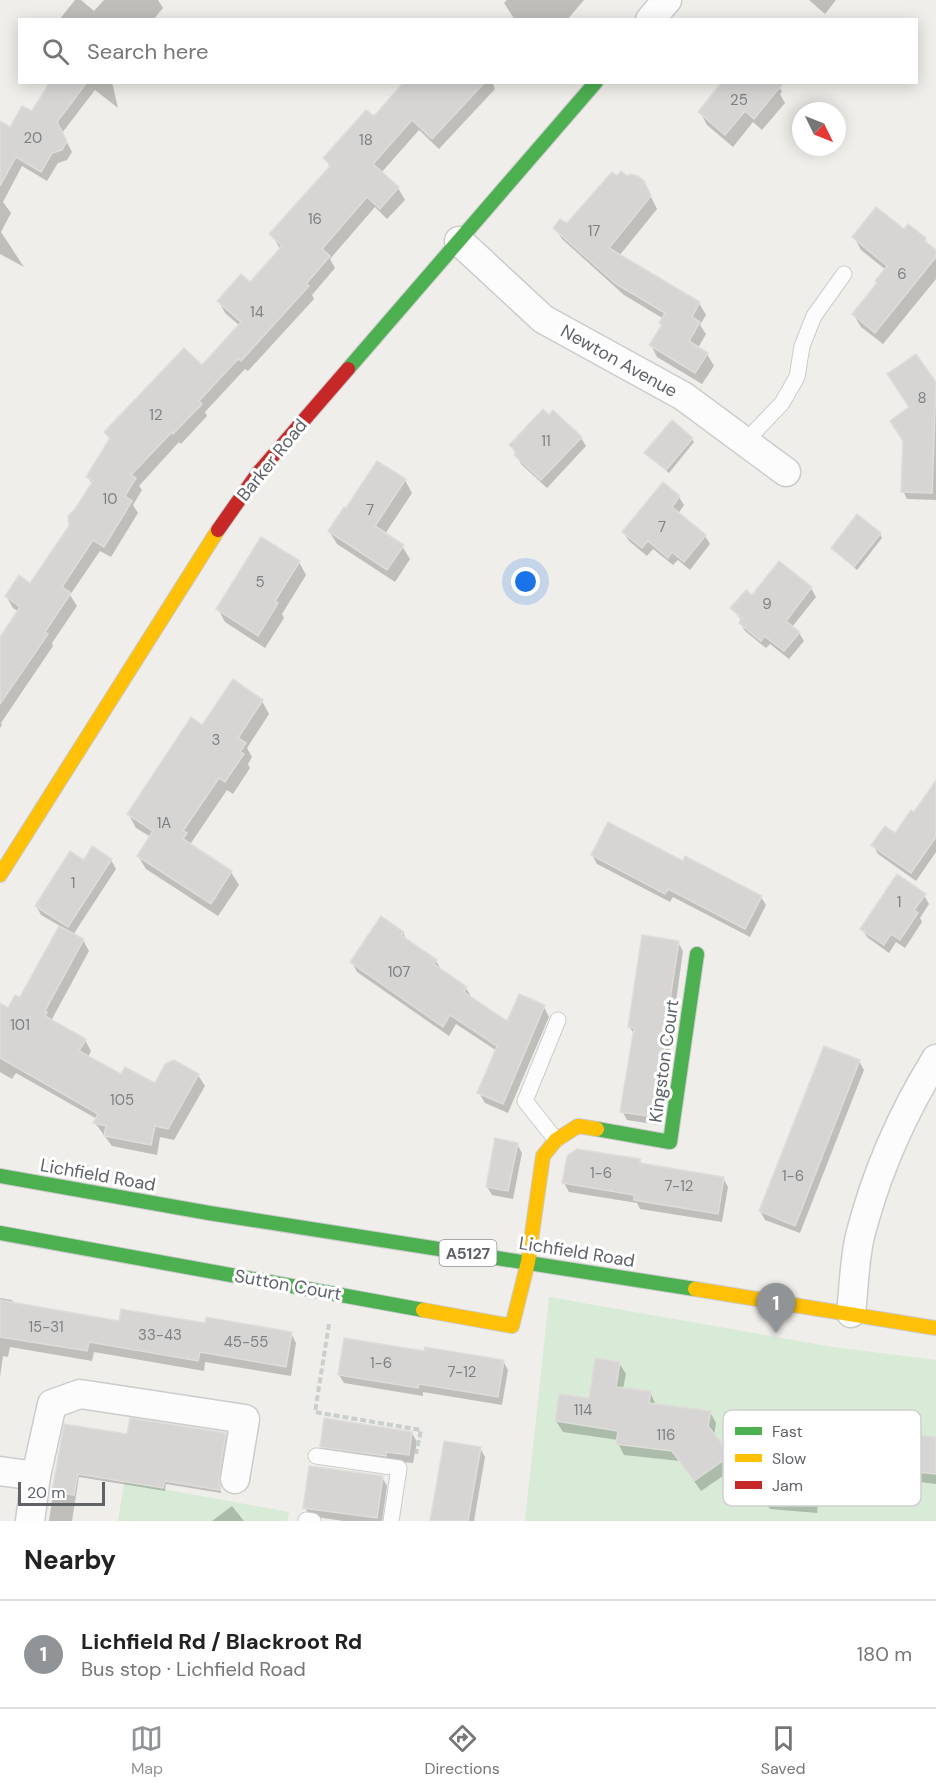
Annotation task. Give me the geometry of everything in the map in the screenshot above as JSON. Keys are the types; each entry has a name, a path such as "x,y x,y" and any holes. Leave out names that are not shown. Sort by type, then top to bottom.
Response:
{"street":[{"path":"652,18 667,0"},
{"name":"Barker Road","path":"0,875 201,554 258,473 594,84"},
{"name":"Newton Avenue","path":"459,241 543,320 683,396 786,472"},
{"name":"Kingston Court","path":"556,1140 578,1126 670,1142 697,954"},
{"path":"851,1313 860,1238 882,1163 902,1119 936,1059"},
{"path":"528,1262 543,1156 556,1140"},
{"name":"Lichfield Road","path":"0,1176 209,1213 936,1328"},
{"name":"Sutton Court","path":"0,1233 512,1326 528,1262"},
{"path":"30,1521 36,1476 52,1404 80,1394 244,1419 235,1479"},
{"path":"0,1471 36,1476"}],"lane":[{"path":"745,442 787,394 796,378 802,346 814,316 844,274"},
{"path":"556,1140 525,1101 558,1020"},
{"path":"316,1456 399,1468 391,1521"}],"path":[{"path":"334,1294 315,1412 421,1430 414,1470 399,1468"}],"green space":[{"path":"549,1297 833,1347 936,1360 936,1521 525,1521"},
{"path":"124,1482 289,1512 287,1521 118,1521"}],"building":[{"path":"49,84 86,84 57,122 67,141 62,150 52,153 41,172 16,157 0,186 0,121 10,127 22,106 32,111"},
{"path":"402,84 483,84 432,139 412,120 373,164 399,187 380,209 367,197 322,249 330,256 306,284 309,286 241,361 238,359 199,401 202,404 131,475 136,478 125,496 132,501 104,547 93,540 62,587 71,593 45,632 48,634 0,704 0,637 20,607 5,596 19,575 30,583 69,526 68,516 93,481 86,477 110,438 104,432 184,348 202,365 241,322 217,301 241,274 250,282 282,246 269,234 331,165 323,158 366,110 374,116"},
{"path":"720,84 782,84 754,119 745,111 725,135 698,112"},
{"path":"621,171 627,176 631,174 638,176 644,181 651,196 609,248 700,302 692,317 700,322 689,341 708,353 695,373 649,345 662,325 659,323 665,313 616,284 553,228 560,219 567,223 612,172 617,176"},
{"path":"876,207 904,229 908,224 926,238 925,241 936,250 936,257 875,333 852,314 877,283 875,281 887,266 852,237"},
{"path":"916,354 936,382 932,493 901,492 903,441 890,421 909,407 887,374"},
{"path":"543,409 549,415 553,410 582,437 541,480 514,455 517,452 509,445"},
{"path":"672,420 693,438 666,470 644,453"},
{"path":"377,461 406,479 375,526 404,545 387,570 328,531"},
{"path":"663,482 680,496 672,507 706,535 684,562 672,552 668,558 648,541 642,548 622,532"},
{"path":"857,514 881,533 854,567 831,548"},
{"path":"261,537 300,561 275,601 278,603 258,636 216,609"},
{"path":"779,561 812,587 786,621 800,632 784,651 764,636 761,641 739,623 742,618 730,608 746,590 752,595"},
{"path":"233,679 263,700 238,738 246,743 240,752 244,754 225,782 219,778 183,831 187,833 183,839 232,871 211,904 137,856 153,831 127,814 191,717 202,725"},
{"path":"936,780 936,837 911,873 871,845 885,826 895,833 911,810 914,812"},
{"path":"608,822 683,861 685,856 762,896 745,929 668,889 665,894 591,855"},
{"path":"92,846 112,859 68,927 35,906 70,851 84,860"},
{"path":"897,874 926,894 914,910 918,913 900,940 891,934 884,945 860,929"},
{"path":"381,916 404,932 401,935 437,960 434,964 467,987 464,992 507,1021 519,994 545,1005 503,1104 477,1093 497,1046 450,1015 443,1027 350,962"},
{"path":"59,926 84,939 45,1011 47,1012 45,1016 86,1039 79,1051 121,1074 125,1067 155,1083 165,1064 174,1060 199,1074 168,1129 155,1126 151,1145 104,1136 106,1126 93,1123 98,1114 0,1058 0,1003 8,1008 15,995 20,997"},
{"path":"642,935 679,941 655,1117 620,1112 634,1028 628,1027"},
{"path":"824,1046 860,1060 795,1226 759,1211"},
{"path":"495,1138 518,1143 508,1191 486,1187"},
{"path":"577,1149 640,1159 640,1163 724,1177 718,1214 634,1200 634,1195 562,1183 567,1156"},
{"path":"0,1300 119,1321 121,1309 205,1323 206,1317 292,1332 286,1367 200,1352 198,1361 89,1342 87,1351 0,1337"},
{"path":"344,1338 424,1351 425,1347 504,1360 498,1397 419,1384 418,1388 338,1375"},
{"path":"595,1358 620,1362 616,1387 651,1391 649,1403 711,1411 708,1426 723,1445 723,1461 694,1481 672,1451 616,1444 618,1431 555,1421 559,1394 589,1398"},
{"path":"130,1418 226,1433 219,1476 220,1490 165,1481 163,1488 78,1474 74,1495 52,1492 64,1424 127,1434"},
{"path":"324,1418 412,1432 409,1455 386,1452 386,1456 320,1447"},
{"path":"921,1435 936,1437 936,1474 921,1472"},
{"path":"444,1441 481,1447 468,1521 430,1521"},
{"path":"309,1466 383,1476 377,1518 303,1508"}],"traffic: fast":[{"path":"348,369 594,84"},
{"path":"597,1129 670,1142 697,954"},
{"path":"0,1176 209,1213 695,1289"},
{"path":"0,1233 423,1310"}],"traffic: slow":[{"path":"0,875 218,530"},
{"path":"423,1310 512,1326 528,1262 543,1156 556,1140 578,1126 597,1129"},
{"path":"695,1289 936,1328"}],"traffic: jam":[{"path":"218,530 258,473 348,369"}],"place":[{"name":"Lichfield Rd / Blackroot Rd","path":"776,1333"}]}
